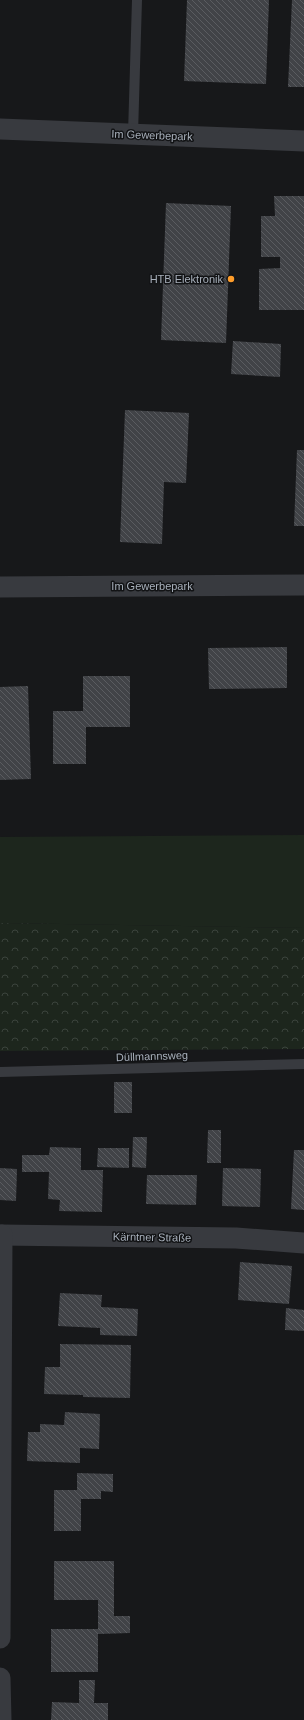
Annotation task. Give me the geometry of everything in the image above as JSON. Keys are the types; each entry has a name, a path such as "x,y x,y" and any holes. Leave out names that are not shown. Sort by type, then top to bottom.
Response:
{"street":[{"name":"Im Gewerbepark","path":"0,129 304,141"},
{"name":"Im Gewerbepark","path":"0,587 304,585"},
{"name":"Kärntner Straße","path":"1,1235 236,1238 304,1243"},
{"path":"0,1638 1,1235"},
{"path":"0,1678 1,1720"}],"lane":[{"path":"133,134 137,0"},
{"name":"Düllmannsweg","path":"0,1072 304,1064"}],"green space":[{"path":"304,835 304,928 0,923 0,837"},
{"path":"0,923 304,928 304,1049 0,1051"}],"building":[{"path":"187,0 269,0 266,84 184,81"},
{"path":"292,0 304,0 304,87 288,87"},
{"path":"274,196 304,196 304,310 259,310 259,269 280,268 280,257 261,257 261,216 275,216"},
{"path":"166,203 231,206 226,343 161,340"},
{"path":"233,341 281,344 280,377 231,374"},
{"path":"125,410 189,413 186,483 164,482 162,544 120,542"},
{"path":"297,450 304,450 304,526 294,526"},
{"path":"287,647 287,688 209,689 208,648"},
{"path":"83,676 130,676 130,727 86,727 86,764 53,764 53,711 83,711"},
{"path":"28,686 31,779 0,780 0,687"},
{"path":"114,1082 132,1082 132,1113 114,1113"},
{"path":"208,1130 221,1130 221,1163 207,1163"},
{"path":"133,1137 147,1137 146,1168 132,1167"},
{"path":"50,1147 81,1148 81,1170 103,1170 102,1212 59,1211 60,1200 48,1199 49,1172 22,1172 22,1155 49,1155"},
{"path":"98,1148 129,1148 129,1168 97,1167"},
{"path":"294,1150 304,1150 304,1210 291,1209"},
{"path":"0,1168 17,1169 16,1201 0,1200"},
{"path":"223,1168 261,1169 260,1207 222,1206"},
{"path":"147,1175 197,1175 196,1205 146,1204"},
{"path":"240,1262 292,1266 289,1304 238,1300"},
{"path":"60,1293 102,1295 101,1307 138,1309 137,1336 100,1335 100,1328 58,1326"},
{"path":"286,1308 304,1310 304,1331 285,1330"},
{"path":"60,1344 131,1345 130,1398 44,1394 45,1367 60,1367"},
{"path":"65,1412 100,1414 99,1449 80,1448 80,1463 27,1461 28,1432 40,1432 40,1424 64,1425"},
{"path":"77,1473 113,1474 113,1492 101,1491 101,1499 81,1499 81,1531 54,1531 54,1490 77,1490"},
{"path":"54,1561 114,1561 114,1616 130,1616 130,1633 98,1634 98,1672 51,1672 51,1629 98,1629 98,1600 54,1600"},
{"path":"79,1680 95,1680 94,1703 108,1703 108,1720 51,1720 52,1702 79,1703"}],"place":[{"name":"HTB Elektronik","path":"231,279"}]}
